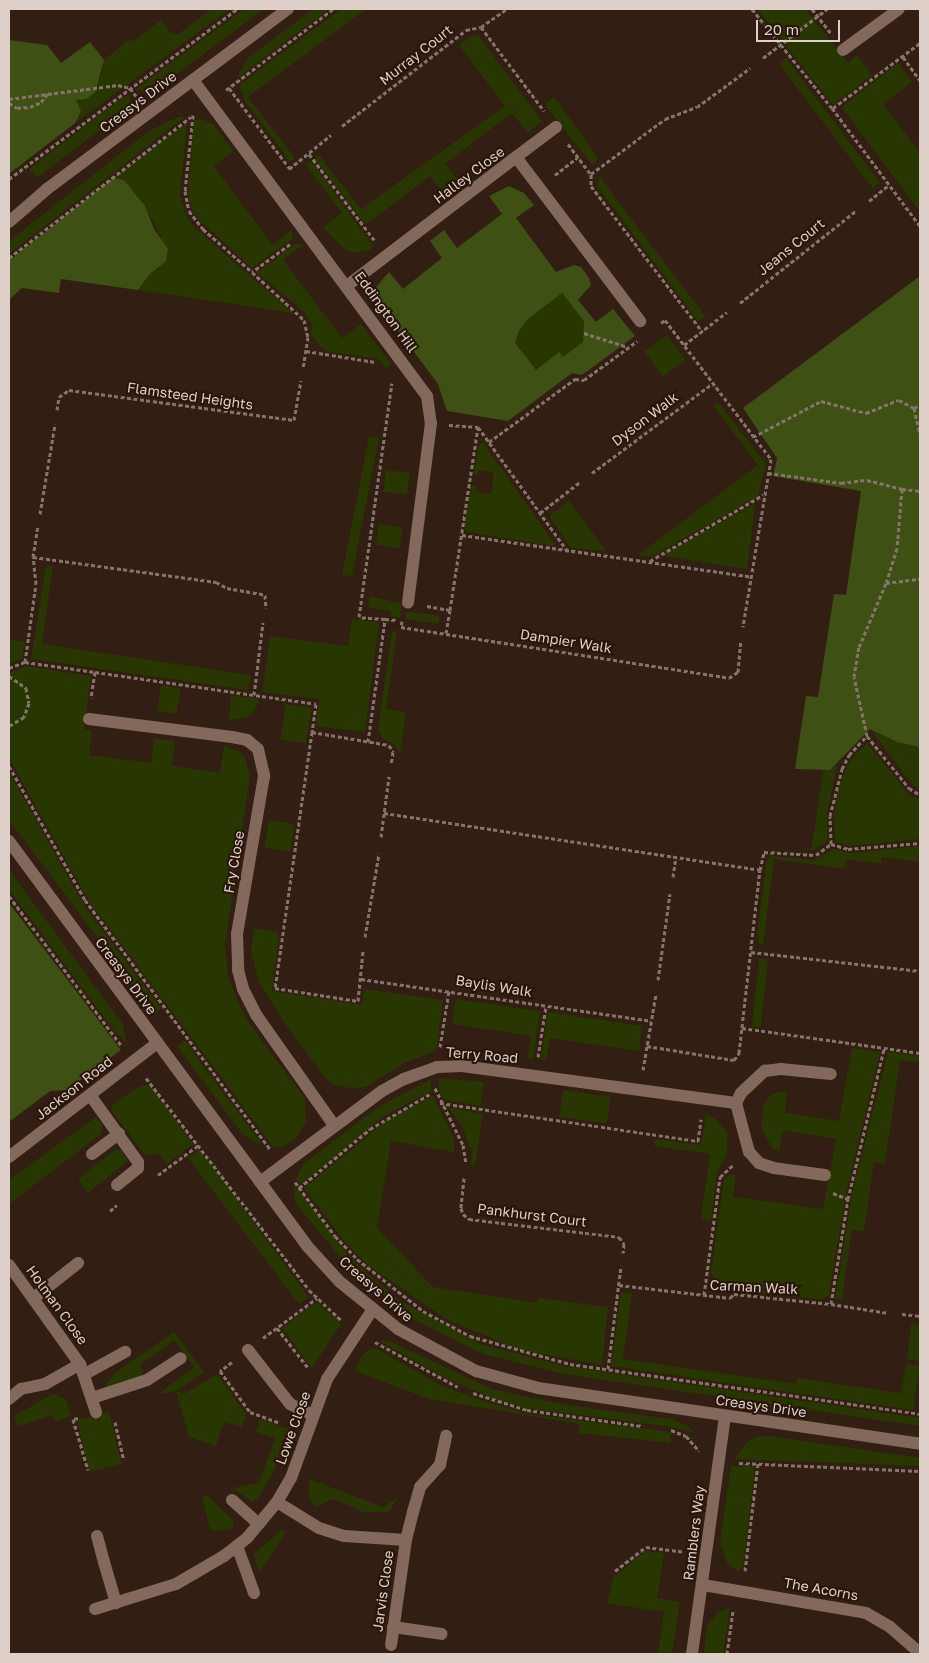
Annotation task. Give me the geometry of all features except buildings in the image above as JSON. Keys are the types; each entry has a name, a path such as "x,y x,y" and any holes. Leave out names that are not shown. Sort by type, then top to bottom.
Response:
{"street":[{"name":"Creasys Drive","path":"9,222 149,112 288,9"},
{"path":"843,50 899,9"},
{"name":"Eddington Hill","path":"193,80 421,384 431,408 431,423 408,603"},
{"path":"516,157 556,127"},
{"name":"Halley Close","path":"348,285 516,157 640,321"},
{"name":"Fry Close","path":"89,720 232,737 247,740 258,749 264,776 237,934 238,970 246,996 257,1016 334,1125"},
{"name":"Creasys Drive","path":"9,842 308,1247 340,1282 373,1309 423,1345 454,1362 497,1378 566,1393 920,1444"},
{"name":"Jackson Road","path":"9,1157 157,1042"},
{"name":"Terry Road","path":"260,1182 382,1091 404,1078 437,1067 462,1066 736,1103"},
{"path":"825,1174 774,1168 758,1163 749,1152 736,1103 741,1093 765,1071 781,1068 831,1074"},
{"path":"90,1095 138,1162 138,1168 117,1185"},
{"path":"92,1154 119,1134"},
{"path":"35,1297 78,1263"},
{"name":"Holman Close","path":"9,1265 35,1297 82,1369 96,1412"},
{"name":"Lowe Close","path":"95,1609 176,1584 237,1546 259,1524 277,1502 301,1452 327,1379 373,1309"},
{"path":"248,1350 290,1404 313,1415"},
{"path":"82,1369 125,1352"},
{"path":"92,1398 146,1380 181,1358"},
{"name":"Holman Close","path":"9,1399 20,1389 46,1384 82,1369"},
{"name":"Ramblers Way","path":"692,1654 725,1416"},
{"name":"Jarvis Close","path":"391,1645 406,1540 412,1512 420,1487 440,1465 446,1436"},
{"path":"232,1500 259,1524"},
{"name":"Jarvis Close","path":"277,1502 319,1528 344,1536 406,1540"},
{"path":"97,1536 116,1603"},
{"path":"237,1546 254,1593"},
{"name":"The Acorns","path":"703,1585 866,1613 890,1627 920,1653"},
{"path":"394,1627 442,1634"}],"path":[{"path":"9,179 237,9"},
{"name":"Murray Court","path":"342,126 466,30 481,27 507,9"},
{"path":"752,9 832,108 920,226"},
{"path":"812,9 843,50"},
{"path":"763,58 827,9"},
{"path":"481,27 591,174 591,186 702,331"},
{"path":"832,108 920,43"},
{"path":"902,56 920,80"},
{"path":"591,174 665,119 697,107 750,68"},
{"path":"9,99 49,92 118,85 130,88 149,112"},
{"path":"229,88 290,168"},
{"path":"9,103 17,108 30,107 41,102 49,92"},
{"path":"9,258 192,116"},
{"path":"271,183 331,135"},
{"path":"308,154 386,256"},
{"path":"539,188 578,157"},
{"path":"869,201 889,185"},
{"name":"Jeans Court","path":"740,303 856,210"},
{"path":"195,221 304,320 307,327 303,367"},
{"path":"252,272 307,231"},
{"path":"684,345 727,312"},
{"path":"489,442 575,379 584,380 665,320 771,459 763,495 743,627"},
{"path":"640,321 648,332"},
{"path":"584,333 628,348"},
{"path":"306,351 378,362 382,367"},
{"path":"368,742 385,619 359,616 392,380 389,376"},
{"name":"Flamsteed Heights","path":"57,410 59,397 69,390 294,420 301,381"},
{"name":"Dyson Walk","path":"592,473 712,384"},
{"path":"753,437 821,401 866,414 899,400 914,408 920,434"},
{"path":"914,408 920,405"},
{"path":"431,423 478,427 568,552"},
{"path":"40,514 55,424"},
{"path":"450,610 478,427"},
{"path":"768,472 841,483 867,480 902,489 920,491"},
{"path":"540,513 580,482"},
{"path":"902,489 903,507 897,548 886,583 859,647 854,677 867,736 909,788 920,795"},
{"path":"649,562 763,495"},
{"path":"25,662 36,584 33,557 38,527"},
{"path":"462,535 568,552 752,577"},
{"path":"33,557 216,582 227,588 265,595 266,608"},
{"path":"886,583 920,579"},
{"name":"Dampier Walk","path":"385,619 402,621 401,628 734,676 738,672 741,640"},
{"path":"254,695 264,623"},
{"path":"9,668 25,662 316,704 275,988 358,1001 363,951"},
{"path":"89,720 95,672"},
{"path":"9,676 21,682 29,703 24,717 9,726"},
{"path":"312,732 389,745 393,752 391,764"},
{"path":"831,844 830,816 839,777 849,755 867,736"},
{"path":"9,766 85,900 334,1236 357,1260 423,1311 470,1336 522,1353 608,1369 920,1414"},
{"path":"381,837 388,777"},
{"path":"384,812 760,870"},
{"path":"831,844 848,849 920,843"},
{"path":"647,1046 734,1060 739,1053 760,870 764,852 816,856 831,844"},
{"path":"365,937 379,852"},
{"path":"673,877 676,856"},
{"path":"658,980 670,894"},
{"path":"9,896 133,1061 200,1144 309,1290 358,1332 450,1384 484,1398 559,1416 645,1427"},
{"path":"752,952 826,963 834,960 920,971"},
{"name":"Baylis Walk","path":"361,979 651,1021"},
{"path":"449,991 434,1091 463,1145 466,1164"},
{"path":"640,1090 656,994"},
{"path":"535,1075 546,1006"},
{"path":"742,1028 920,1053"},
{"path":"832,1304 848,1199 884,1049"},
{"path":"299,1188 370,1129 434,1091"},
{"path":"440,1103 698,1141 704,1099"},
{"path":"704,1295 720,1177 749,1152"},
{"name":"Pankhurst Court","path":"464,1178 461,1208 463,1214 469,1218 619,1237 624,1244 623,1253"},
{"path":"608,1369 621,1266"},
{"name":"Carman Walk","path":"619,1285 730,1298 734,1294 832,1304 888,1313"},
{"path":"902,1314 920,1316"},
{"path":"277,1328 310,1371 327,1379"},
{"path":"663,1429 686,1436 699,1450 700,1463 758,1463 920,1470"},
{"path":"727,1654 745,1570 758,1463"},
{"path":"615,1571 646,1546 689,1552"}],"green space":[{"path":"212,9 230,9 75,123 81,111 75,99 86,99 101,77 104,60 128,40 134,41 161,20 171,33 178,34"},
{"path":"244,9 264,9 150,94 136,89"},
{"path":"313,9 329,9 236,79 248,58"},
{"path":"341,9 366,9 248,97 295,158 290,162 245,101 239,85"},
{"path":"757,9 805,9 848,63 857,55 872,75 833,105"},
{"path":"478,35 542,121 528,133 512,113 445,164 459,182 444,193 430,176 366,225 315,159 319,155 361,209 505,106 459,45 470,36"},
{"path":"9,40 47,45 61,63 90,42 104,60 95,93 86,99 76,100 81,111 75,123 9,174"},
{"path":"786,58 880,183 873,188 779,63"},
{"path":"898,63 912,82 883,104 920,153 920,212 842,107"},
{"path":"130,95 131,106 37,178 29,169 122,98"},
{"path":"554,97 599,159 592,165 545,104"},
{"path":"178,117 185,117 9,254 9,242 13,238 149,131"},
{"path":"202,119 214,125 233,151 214,166 272,245 292,230 293,238 252,268 199,220 191,208 188,194 194,120"},
{"path":"187,123 180,195 187,217 195,228 293,313 138,290 149,275 159,268 161,237 145,206 124,180 113,178"},
{"path":"311,161 374,247 355,253 346,250 323,228 342,213 306,165"},
{"path":"600,176 706,317 698,321 597,186"},
{"path":"113,178 124,180 145,206 154,229 168,249 166,261 149,275 138,290 61,279 59,293 22,288 9,300 9,261"},
{"path":"509,186 524,193 534,205 516,218 556,272 574,265 581,267 589,278 591,285 578,300 596,322 613,309 635,336 582,375 572,373 508,421 447,411 438,384 382,309 376,287 389,272 403,289 442,258 430,241 444,230 457,248 502,214 489,196","holes":["562,293 584,321 583,342 563,357 559,352 536,370 515,343 519,331 528,319"]},
{"path":"297,243 303,245 283,260 342,338 361,324 391,364 386,368 378,359 325,351 310,334 313,325 304,312 257,272"},
{"path":"920,276 920,747 897,742 870,729 830,770 795,769 806,696 818,697 834,594 846,595 861,491 773,476 777,458 743,408"},
{"path":"562,293 584,321 583,342 563,358 558,353 536,371 515,343 519,331 528,319"},
{"path":"667,335 685,360 663,377 644,351"},
{"path":"718,402 766,464 758,496 651,557 638,555 758,465 719,413 714,405"},
{"path":"369,436 379,438 352,576 342,574"},
{"path":"483,443 555,544 554,546 467,532 464,528 472,486 476,486 476,492 491,494 494,472 479,470 478,475 473,474 479,444"},
{"path":"386,470 410,473 407,495 383,492"},
{"path":"569,501 606,551 571,548 549,516"},
{"path":"752,505 755,506 747,569 662,556"},
{"path":"379,524 403,528 399,548 376,545"},
{"path":"53,565 42,644 251,675 248,690 31,659 44,577 47,566"},
{"path":"370,596 402,604 400,618 390,616 391,611 368,607"},
{"path":"406,611 440,616 439,624 405,619"},
{"path":"352,619 379,623 365,732 316,726 319,699 262,692 270,636 348,646"},
{"path":"392,631 397,631 386,709 406,712 400,754 394,743 383,740 378,729"},
{"path":"9,640 25,642 22,659 9,664"},
{"path":"26,666 91,676 84,729 92,731 89,755 151,763 154,738 175,741 172,766 220,773 224,746 239,751 245,758 250,776 225,945 228,976 239,1005 251,1026 305,1099 306,1122 295,1139 284,1146 274,1148 87,898 9,758 9,673"},
{"path":"161,685 181,688 177,714 157,711"},
{"path":"231,695 259,699 256,709 249,717 229,720"},
{"path":"286,704 312,708 306,744 280,740"},
{"path":"870,729 897,742 920,747 920,790 912,784"},
{"path":"867,743 911,797 920,799 920,839 849,846 835,842 834,814 839,786 852,758"},
{"path":"837,765 827,814 828,841 811,852 823,771"},
{"path":"9,772 87,910 161,1008 155,1014 9,820"},
{"path":"269,820 295,824 290,852 265,848"},
{"path":"920,846 920,862 882,857 881,864 846,859 844,869 774,859 763,945 759,944 757,933 767,859 771,856 814,860 834,849 851,853"},
{"path":"9,870 123,1024 126,1042 116,1033 9,890"},
{"path":"9,903 121,1050 67,1090 50,1091 9,1122"},
{"path":"254,928 279,932 272,991 362,1005 364,989 443,1000 436,1051 406,1062 367,1086 356,1089 334,1085 326,1079 288,1028 259,983 251,951"},
{"path":"759,958 768,959 761,1028 752,1027"},
{"path":"456,999 540,1011 533,1059 528,1058 531,1036 452,1024"},
{"path":"548,1012 642,1026 639,1051 550,1038 546,1061 541,1060"},
{"path":"184,1040 264,1147 243,1135 177,1046"},
{"path":"852,1048 880,1052 845,1198 829,1295 822,1299 720,1290 711,1272 724,1180 729,1175 736,1175 733,1197 823,1209 836,1139 783,1130 779,1151 772,1148 761,1128 763,1106 768,1097 779,1092 787,1092 785,1113 839,1121"},
{"path":"888,1052 920,1056 920,1062 900,1060 885,1164 874,1162 864,1231 852,1230 842,1299 835,1299 852,1194"},
{"path":"439,1078 484,1082 480,1106 444,1099 439,1091"},
{"path":"431,1079 431,1091 384,1116 301,1184 296,1178 303,1164 380,1106"},
{"path":"147,1085 152,1087 193,1144 167,1164 158,1153 148,1156 144,1154 111,1110 112,1106 140,1086"},
{"path":"563,1090 611,1097 607,1123 559,1117"},
{"path":"433,1096 454,1139 454,1152 391,1141 377,1228 433,1287 537,1303 538,1298 608,1307 602,1365 520,1350 446,1319 368,1265 346,1243 304,1188 388,1120"},
{"path":"448,1107 483,1114 475,1166 471,1165 472,1152 462,1126"},
{"path":"706,1114 714,1118 728,1133 726,1156 717,1173 711,1220 701,1219 710,1154 654,1146 655,1139 701,1145"},
{"path":"96,1117 103,1125 101,1134 9,1204 9,1180"},
{"path":"116,1149 123,1151 128,1161 88,1193 78,1179"},
{"path":"200,1149 309,1297 299,1304 188,1158"},
{"path":"294,1185 352,1260 399,1300 480,1344 564,1366 920,1418 920,1426 563,1374 483,1354 415,1320 352,1271 295,1203"},
{"path":"621,1292 632,1294 623,1359 796,1384 797,1378 901,1393 906,1364 920,1366 913,1410 611,1366"},
{"path":"317,1302 341,1324 312,1368 282,1328"},
{"path":"911,1324 920,1325 920,1361 907,1359"},
{"path":"174,1332 204,1372 176,1391 157,1395 194,1367 174,1340 140,1365 144,1371 141,1376 108,1387 106,1384 115,1373"},
{"path":"387,1340 492,1389 560,1404 671,1419 687,1425 695,1433 671,1427 525,1408 489,1397 446,1378 379,1341"},
{"path":"377,1349 442,1386 490,1403 529,1414 670,1432 671,1443 579,1433 579,1424 429,1399 355,1371 361,1357 368,1350"},
{"path":"217,1374 246,1414 242,1427 224,1422 216,1446 189,1437 176,1391 184,1394"},
{"path":"53,1394 65,1399 71,1416 56,1421 53,1415 17,1426 14,1416"},
{"path":"109,1412 122,1463 90,1471 77,1420"},
{"path":"260,1419 289,1429 273,1473 258,1498 252,1502 233,1488 259,1483 275,1438 256,1432"},
{"path":"769,1436 920,1458 920,1466 734,1459 747,1442 756,1437"},
{"path":"731,1466 755,1466 743,1567 738,1572 727,1563 720,1542"},
{"path":"309,1479 383,1507 398,1497 389,1512 363,1512 333,1499 316,1507 309,1497"},
{"path":"205,1494 234,1521 233,1528 215,1531 210,1528 202,1499"},
{"path":"281,1530 286,1532 259,1573 254,1554"},
{"path":"645,1551 664,1553 657,1598 680,1602 672,1654 658,1654 664,1612 607,1603 613,1578"},
{"path":"730,1608 723,1654 706,1654 704,1651 707,1626 718,1612"}]}
